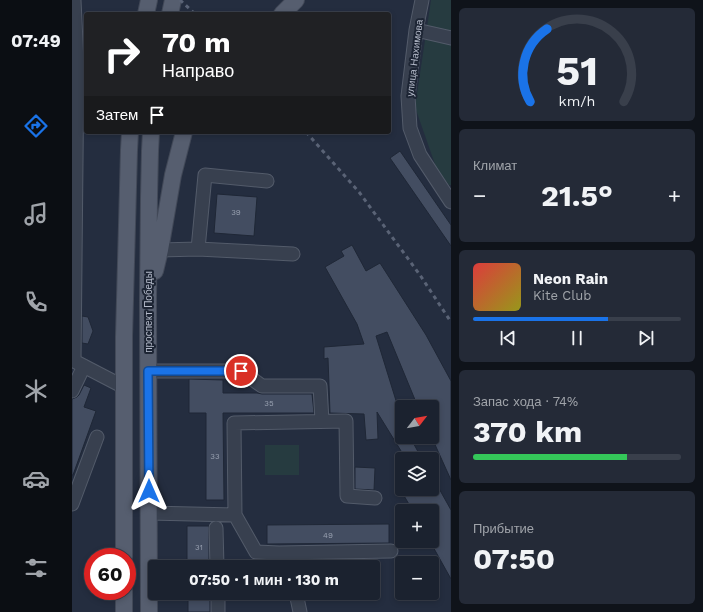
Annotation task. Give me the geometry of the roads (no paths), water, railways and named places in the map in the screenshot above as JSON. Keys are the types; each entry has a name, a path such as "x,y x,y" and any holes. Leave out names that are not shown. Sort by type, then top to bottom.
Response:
{"main road":[{"path":"146,12 149,0"},
{"path":"170,12 173,0"},
{"path":"284,12 296,0"},
{"path":"124,548 124,337 130,134"},
{"name":"проспект Победы","path":"149,612 148,302 151,134"},
{"path":"148,302 160,250 173,175 183,134"},
{"path":"124,387 142,400 148,425"},
{"path":"124,479 126,500 130,507 137,513 148,513"},
{"path":"124,600 124,612"}],"street":[{"path":"72,391 77,362 74,0"},
{"name":"улица Нахимова","path":"422,0 416,30 408,96 410,128 420,155 450,198"},
{"path":"416,30 451,38"},
{"path":"198,249 205,175 267,181"},
{"path":"160,250 198,249 293,254"},
{"path":"77,362 124,387"},
{"path":"148,371 241,371 262,386 320,386 322,421"},
{"path":"375,498 347,496 346,421 234,423 235,515 256,552 391,551"},
{"path":"72,504 97,437"},
{"path":"148,513 235,515"},
{"path":"216,528 217,560"},
{"path":"279,553 282,560"},
{"path":"218,600 218,612"},
{"path":"297,600 300,612"}],"railway":[{"path":"180,0 193,12"},
{"path":"308,134 359,192 420,275 451,322"}]}
